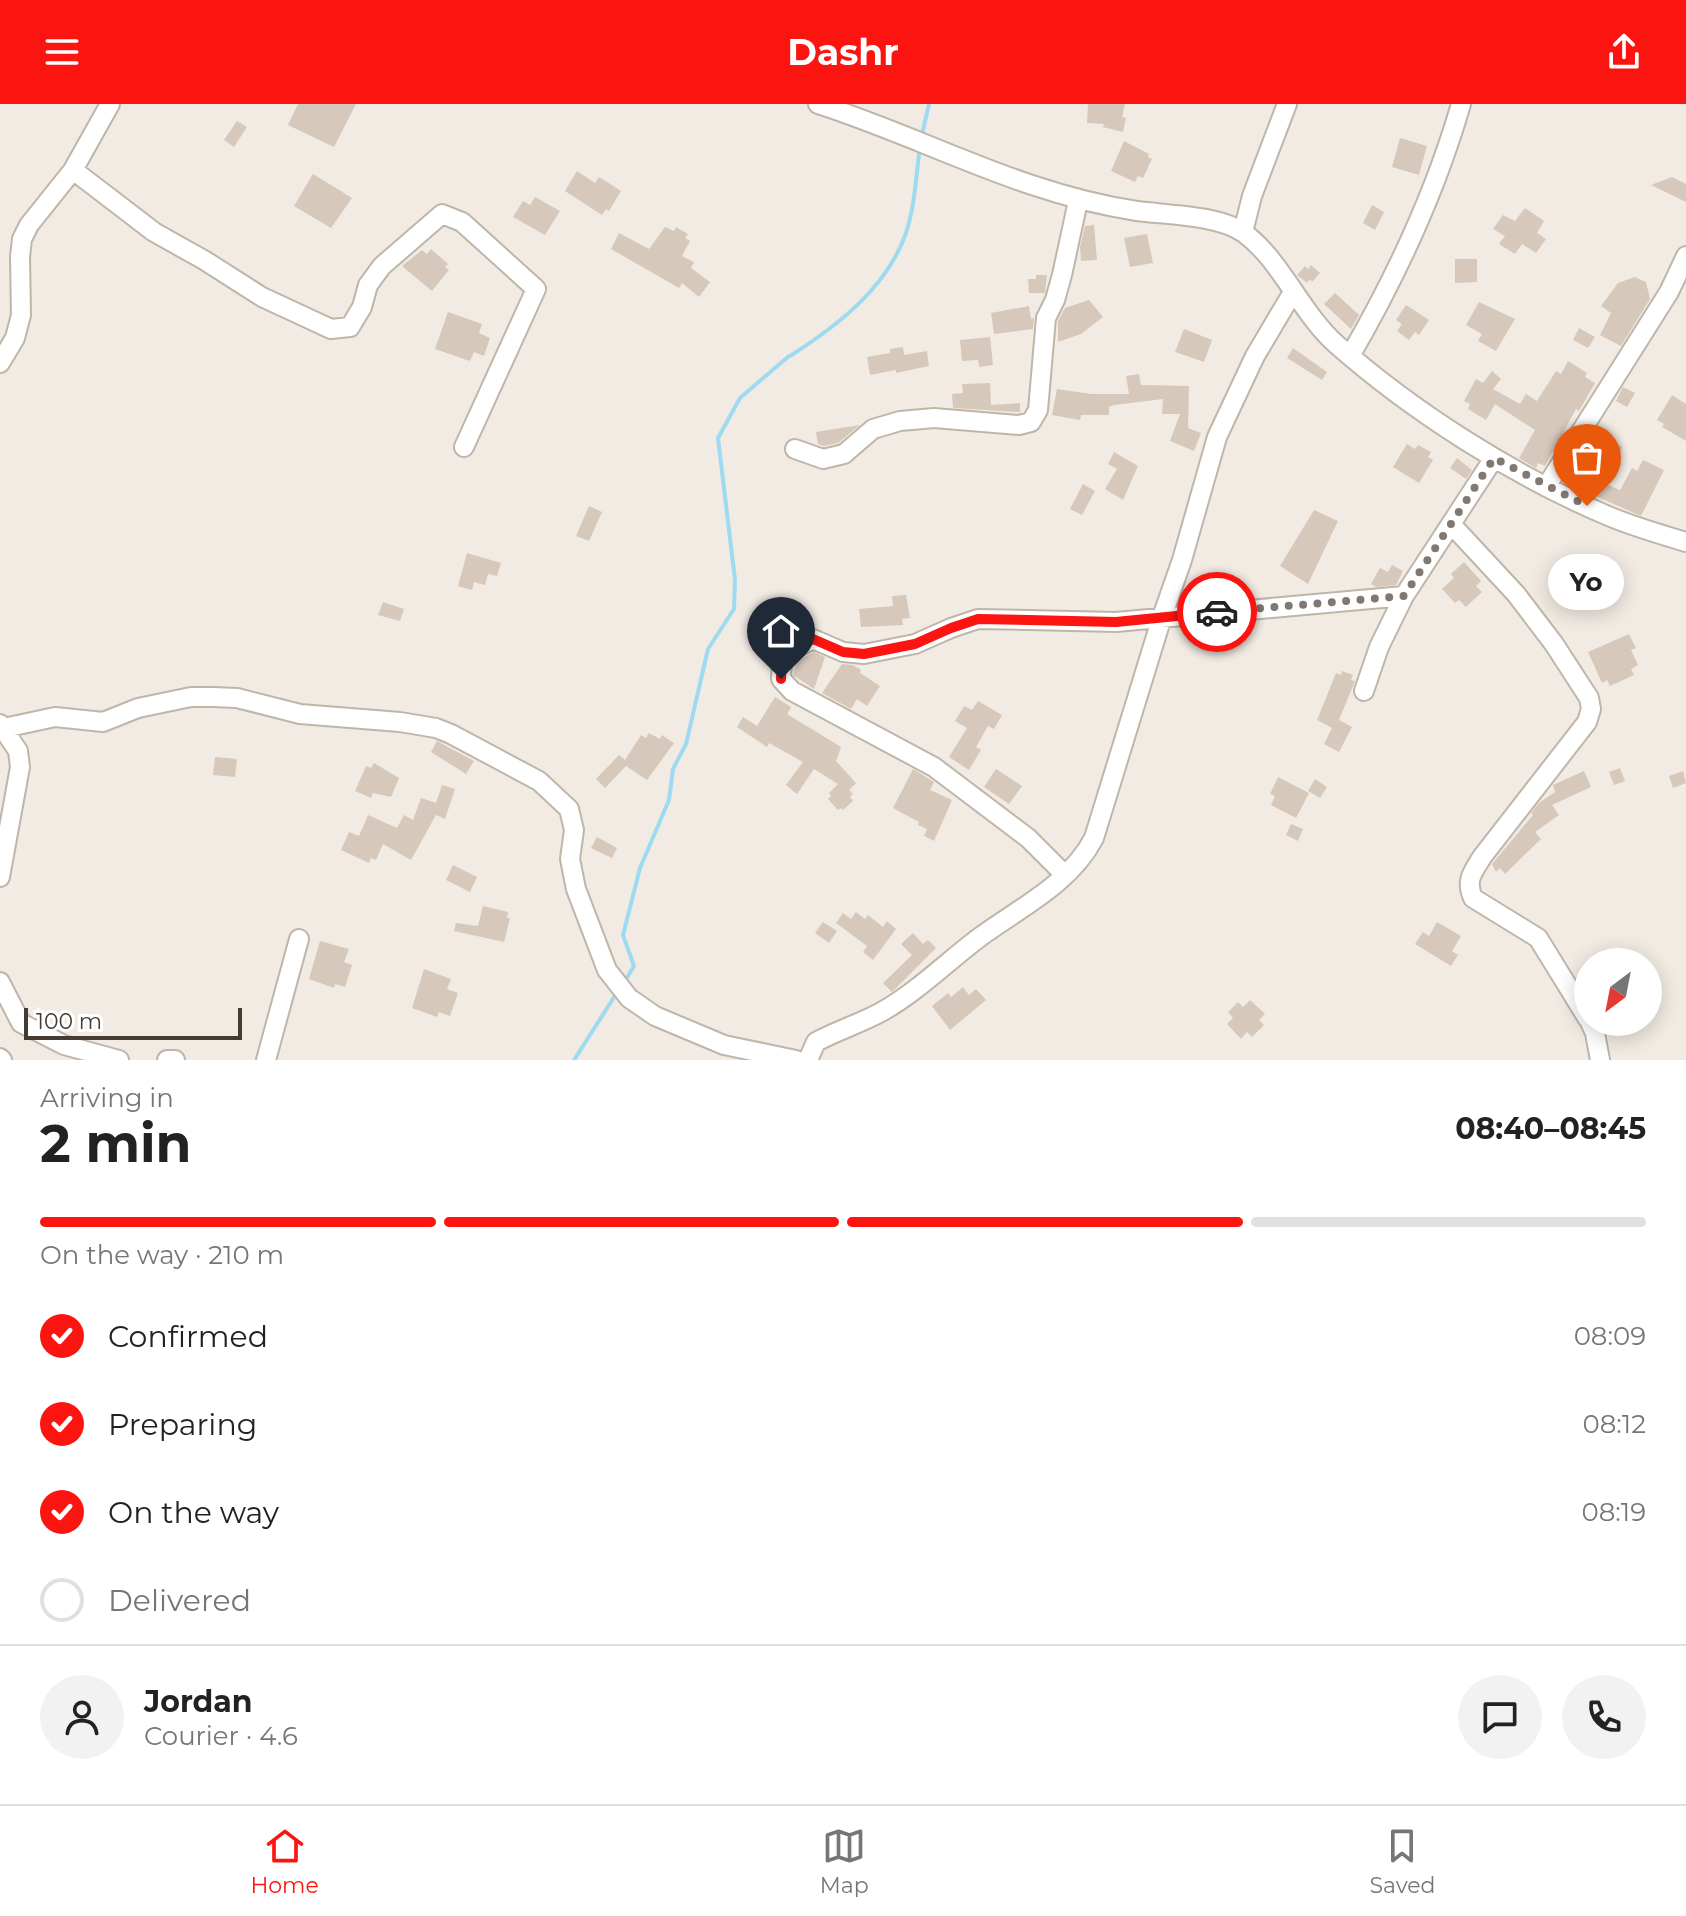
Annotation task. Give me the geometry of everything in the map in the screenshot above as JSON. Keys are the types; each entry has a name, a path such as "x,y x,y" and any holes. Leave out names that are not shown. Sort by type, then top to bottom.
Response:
{"street":[{"path":"0,363 15,338 21,315 22,239 29,225 73,170 110,104"},
{"path":"818,104 908,135 967,163 1078,201 1193,218 1243,232 1264,253 1334,343 1428,414 1494,458 1546,487 1608,516 1686,542"},
{"path":"1243,232 1252,196 1287,104"},
{"path":"1350,356 1389,288 1424,213 1461,104"},
{"path":"73,170 154,232 262,297 331,329 350,327 362,307 368,285 382,266 442,214 462,222 536,289 464,447"},
{"path":"795,449 823,459 833,457 844,454 873,429 900,421 934,418 1019,425 1031,422 1038,410 1046,318 1062,275 1078,201"},
{"path":"1546,487 1669,292 1686,256"},
{"path":"808,1060 816,1042 884,1011 1077,867 1094,838 1182,560 1217,437 1255,356 1293,292"},
{"path":"1364,691 1379,647 1404,596 1494,458"},
{"path":"1451,524 1516,594 1589,698 1591,709 1587,722 1482,857 1468,886 1473,898 1538,938 1574,996"},
{"path":"1065,875 1028,838 934,767 792,691 781,679 784,660 792,647 813,639 843,652 864,654 915,644 978,619 1116,622 1404,596"},
{"path":"0,877 7,803 20,767 18,751 2,726 55,717 103,722 138,708 191,697 213,697 237,698 300,714 436,728 539,781 569,809 574,830 570,859 576,889 607,970 629,998 655,1016 724,1045 796,1060"},
{"path":"266,1060 299,939"},
{"path":"0,982 21,1023 64,1045 119,1060"},
{"path":"1596,1036 1600,1060"},
{"path":"167,1060 175,1060"}],"building":[{"path":"298,104 356,104 334,147 288,125"},
{"path":"1088,104 1125,104 1123,132 1103,127 1104,124 1087,123"},
{"path":"237,121 247,127 234,147 224,140"},
{"path":"1400,138 1427,146 1419,175 1392,167"},
{"path":"1124,141 1149,154 1148,157 1152,159 1143,178 1138,176 1135,182 1111,171"},
{"path":"577,171 595,183 599,177 621,191 609,211 606,209 602,215 565,191"},
{"path":"313,174 352,198 331,228 294,206"},
{"path":"1672,177 1686,184 1686,202 1651,185"},
{"path":"535,197 560,211 545,235 513,217 523,201 530,205"},
{"path":"1372,205 1384,212 1375,230 1363,223"},
{"path":"1525,208 1544,221 1537,233 1546,239 1536,253 1522,244 1515,254 1499,244 1505,236 1493,229 1503,215 1515,221"},
{"path":"1094,225 1097,260 1081,261 1080,247 1085,226"},
{"path":"665,227 674,231 676,227 688,234 685,238 690,241 682,256 694,262 691,268 710,282 699,297 682,283 679,288 611,249 619,233 649,249"},
{"path":"1147,234 1153,263 1130,267 1124,238"},
{"path":"431,249 448,264 445,267 449,270 432,291 402,266 422,250 427,254"},
{"path":"1455,259 1477,259 1477,282 1455,283"},
{"path":"1311,265 1320,273 1307,283 1297,275 1305,266 1308,269"},
{"path":"1036,275 1047,275 1045,293 1029,293 1028,279 1036,279"},
{"path":"1635,277 1646,282 1650,299 1621,346 1600,335 1611,313 1601,306 1618,283"},
{"path":"1335,293 1359,315 1351,329 1324,304"},
{"path":"1089,300 1103,317 1081,334 1058,342 1058,321 1065,308"},
{"path":"1479,302 1515,319 1496,351 1478,341 1482,334 1466,325"},
{"path":"1406,305 1429,320 1419,335 1415,332 1409,340 1397,331 1402,324 1396,320"},
{"path":"1029,306 1031,319 1034,318 1033,329 994,334 991,313"},
{"path":"448,312 482,324 479,333 490,338 484,356 474,352 470,361 435,349"},
{"path":"1579,328 1595,337 1588,348 1573,340"},
{"path":"1184,329 1212,340 1204,362 1175,352"},
{"path":"990,337 993,365 979,367 978,360 962,361 960,340"},
{"path":"903,347 904,355 927,351 929,366 870,375 867,357"},
{"path":"1293,348 1327,372 1322,380 1287,358"},
{"path":"1568,361 1587,373 1585,377 1595,383 1579,411 1576,409 1545,466 1538,463 1536,468 1519,458 1535,430 1495,404 1486,420 1468,409 1470,404 1464,401 1476,379 1483,383 1492,371 1501,379 1493,389 1520,404 1526,394 1537,401 1556,371 1561,374"},
{"path":"1139,374 1141,385 1189,386 1188,428 1201,433 1194,451 1170,441 1180,414 1162,414 1163,399 1114,405 1109,407 1109,415 1081,415 1080,420 1052,415 1057,389 1091,394 1129,394 1126,376"},
{"path":"990,383 991,405 1020,403 1020,412 953,408 952,394 963,393 962,384"},
{"path":"1623,387 1635,393 1627,407 1616,401"},
{"path":"1672,395 1686,404 1686,441 1662,427 1664,424 1657,420"},
{"path":"860,425 838,443 818,444 816,432"},
{"path":"1595,432 1622,447 1614,461 1593,449 1585,475 1620,490 1632,468 1637,471 1643,460 1664,470 1641,516 1566,483 1566,478"},
{"path":"1407,444 1415,449 1418,445 1431,452 1428,457 1433,460 1419,483 1393,467"},
{"path":"1114,452 1138,466 1123,500 1105,489 1117,469 1108,464"},
{"path":"1457,458 1472,470 1466,479 1450,468"},
{"path":"1083,484 1095,491 1082,515 1070,509"},
{"path":"589,506 602,512 589,541 576,536"},
{"path":"1314,510 1338,521 1308,584 1280,566"},
{"path":"467,553 501,563 497,576 488,574 485,585 474,582 472,590 458,586"},
{"path":"1464,562 1481,581 1476,586 1482,592 1466,607 1459,600 1455,603 1442,589 1454,578 1451,574"},
{"path":"1392,565 1403,571 1396,585 1376,587 1371,584 1380,568 1388,572"},
{"path":"906,595 910,618 902,619 903,625 861,627 859,609 893,606 892,596"},
{"path":"383,602 404,609 400,621 378,615"},
{"path":"1629,634 1636,648 1631,650 1638,665 1631,669 1634,675 1610,686 1607,680 1602,683 1588,652"},
{"path":"814,652 825,657 814,689 793,675 797,661"},
{"path":"842,664 853,665 880,686 867,706 857,699 851,709 822,693"},
{"path":"1342,671 1353,675 1351,680 1355,681 1339,720 1352,727 1339,752 1324,744 1332,728 1317,720 1336,673 1341,675"},
{"path":"775,697 791,707 787,714 841,747 836,761 856,783 849,790 853,801 843,810 838,810 828,799 831,796 829,793 838,784 814,769 797,794 786,785 803,762 769,743 767,747 737,727 743,717 757,726"},
{"path":"978,701 1002,715 994,729 988,726 976,747 981,750 969,770 949,757 967,728 955,721 964,706 972,710"},
{"path":"649,733 660,739 662,735 674,743 647,780 626,766 605,788 596,779 619,755 625,760 641,735 646,738"},
{"path":"437,741 474,761 466,774 431,752"},
{"path":"215,757 237,759 235,777 213,775"},
{"path":"374,763 399,778 391,797 373,793 371,798 355,791 366,766 371,768"},
{"path":"1620,768 1625,781 1614,785 1609,772"},
{"path":"913,769 934,782 930,790 952,800 934,841 924,836 927,829 918,825 919,822 893,808"},
{"path":"996,769 1022,786 1009,804 984,787"},
{"path":"1584,771 1591,787 1552,805 1559,815 1535,832 1541,839 1505,874 1500,868 1496,872 1492,864 1533,815 1531,813 1539,803 1555,792 1553,785"},
{"path":"1683,771 1686,783 1673,788 1669,776"},
{"path":"1278,777 1309,793 1296,818 1271,805 1275,796 1270,794"},
{"path":"1315,779 1327,787 1320,798 1308,791"},
{"path":"442,785 455,789 445,819 436,815 411,860 383,844 376,860 371,858 369,863 341,850 349,832 359,836 368,815 397,828 404,815 413,820 421,798 436,803"},
{"path":"1291,824 1303,829 1298,841 1286,835"},
{"path":"597,837 617,848 612,858 591,848"},
{"path":"453,865 477,877 470,892 446,880"},
{"path":"483,906 508,912 507,918 510,918 504,942 454,931 456,923 478,926"},
{"path":"856,912 865,919 868,915 883,927 887,921 896,929 873,960 863,952 867,946 836,923 843,913 851,919"},
{"path":"823,922 837,931 829,943 815,933"},
{"path":"1437,922 1461,936 1452,951 1458,955 1451,966 1415,944 1423,932 1429,936"},
{"path":"913,933 923,944 928,940 936,948 892,992 883,983 912,955 901,944"},
{"path":"320,941 349,949 344,962 352,965 345,987 335,984 334,988 309,979"},
{"path":"424,969 451,979 447,989 458,993 450,1016 439,1012 437,1017 412,1008"},
{"path":"963,987 969,995 976,989 986,1000 950,1030 932,1006 948,993 951,997"},
{"path":"1250,1000 1265,1014 1259,1020 1264,1025 1252,1037 1247,1032 1241,1039 1227,1024 1233,1018 1228,1012 1238,1002 1243,1007"}],"waterway":[{"path":"921,139 929,104"},
{"path":"790,356 858,304 886,271 909,223 920,147"},
{"path":"623,984 634,966 623,935 640,868 669,800 673,769 686,744 708,649 734,609 735,580 718,438 740,398 789,356"},
{"path":"574,1060 618,991"}],"way so far":[{"path":"1217,612 1404,596 1494,458 1587,506"}],"place":[{"name":"Yo","path":"1587,506"}],"route":[{"path":"781,679 781,668 792,647 813,639 843,652 864,654 915,644 978,619 1116,622 1217,612"}]}
